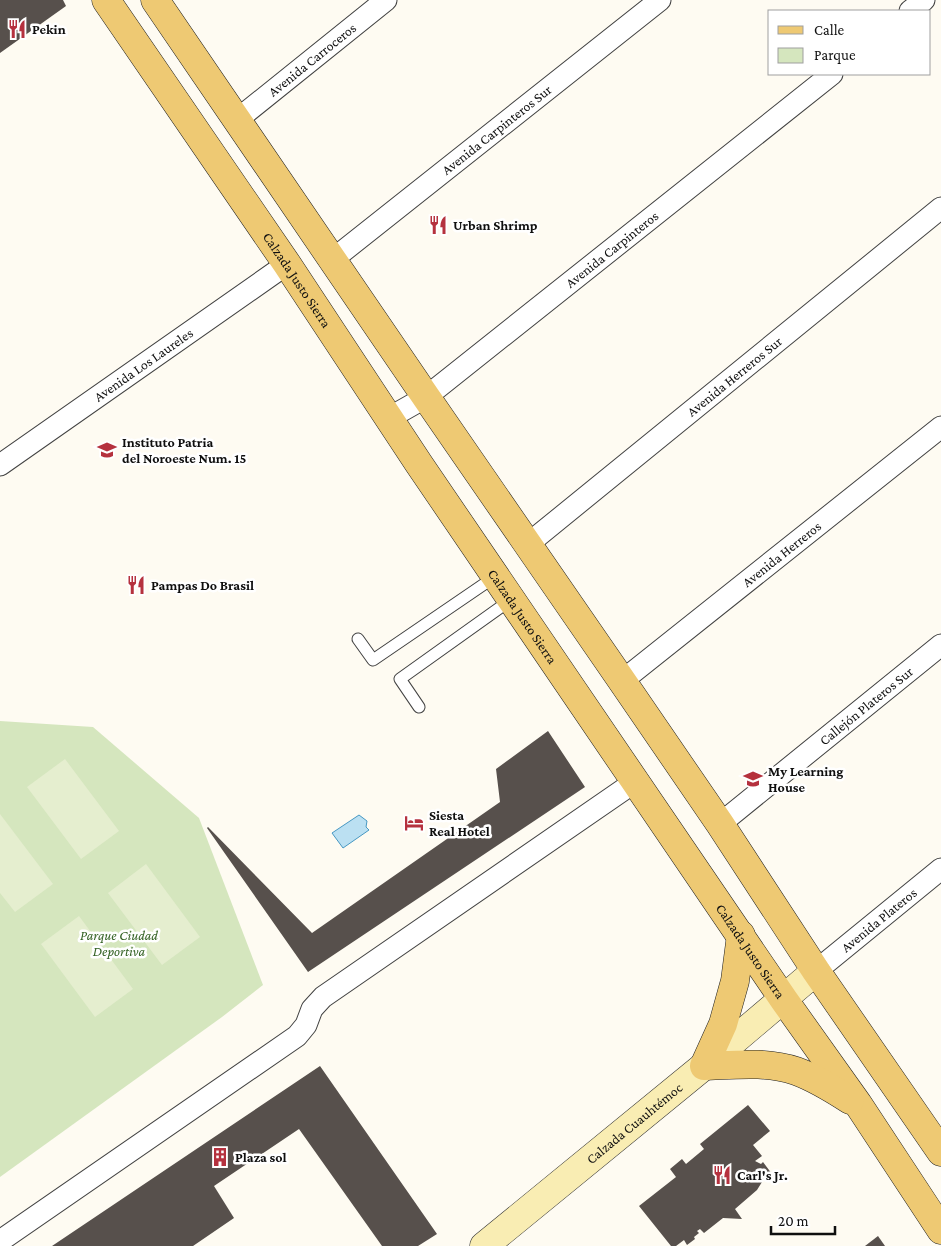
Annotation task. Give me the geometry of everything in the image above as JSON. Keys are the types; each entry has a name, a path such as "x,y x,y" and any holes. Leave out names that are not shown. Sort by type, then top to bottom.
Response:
{"main road":[{"name":"Calzada Justo Sierra","path":"106,0 287,264 389,418 784,1000 858,1104 941,1230"},
{"path":"155,0 720,824 816,971 941,1152"},
{"path":"740,935 735,981 723,1024 704,1066 748,1064 794,1070 822,1082 858,1104"},
{"name":"Calzada Cuauhtémoc","path":"484,1246 784,1000 816,971"}],"street":[{"name":"Avenida Carroceros","path":"238,119 386,0"},
{"name":"Avenida Carpinteros Sur","path":"332,260 660,0"},
{"path":"911,10 924,0"},
{"name":"Avenida Carpinteros","path":"389,418 426,397 831,75"},
{"name":"Avenida Herreros Sur","path":"528,544 941,208"},
{"name":"Avenida Los Laureles","path":"0,465 287,264"},
{"name":"Avenida Herreros","path":"622,681 941,427"},
{"name":"Callejón Plateros Sur","path":"720,824 941,645"},
{"path":"0,1241 297,1036 306,1024 312,1009 323,997 636,781"},
{"name":"Avenida Plateros","path":"816,971 941,868"}],"lane":[{"path":"358,639 373,660 496,576"},
{"path":"420,707 400,679 512,599"}],"green space":[{"name":"Parque Ciudad Deportiva","path":"0,721 93,727 199,818 263,985 222,1017 0,1177"},
{"path":"65,759 119,831 81,859 27,787"},
{"path":"0,814 53,884 15,912 0,893"},
{"path":"146,864 200,937 162,965 108,893"},
{"path":"79,916 133,989 95,1017 41,944"}],"water":[{"path":"359,815 367,821 366,827 369,830 343,848 332,833"}],"building":[{"name":"Pekin","path":"0,0 63,0 66,6 0,53"},
{"path":"548,731 585,787 308,972 207,828 312,933 500,802 496,769"},
{"name":"Plaza sol","path":"320,1066 437,1234 418,1246 382,1246 299,1129 214,1186 234,1218 193,1246 52,1246"},
{"name":"Carl's Jr.","path":"748,1105 770,1131 753,1145 762,1156 755,1161 761,1164 763,1162 772,1174 767,1178 765,1177 757,1190 735,1209 742,1219 723,1218 704,1233 700,1229 697,1231 699,1233 694,1237 695,1239 687,1245 684,1240 676,1246 671,1246 639,1206 676,1177 670,1169 682,1159 686,1164 704,1149 700,1144"},
{"path":"878,1236 885,1246 865,1246"}],"place":[{"name":"Pekin","path":"17,29"},
{"name":"Urban Shrimp","path":"438,225"},
{"name":"Instituto Patria del Noroeste Num. 15","path":"107,450"},
{"name":"Pampas Do Brasil","path":"136,585"},
{"name":"My Learning House","path":"753,779"},
{"name":"Siesta Real Hotel","path":"414,823"},
{"name":"Plaza sol","path":"220,1157"},
{"name":"Carl's Jr.","path":"722,1175"}]}
